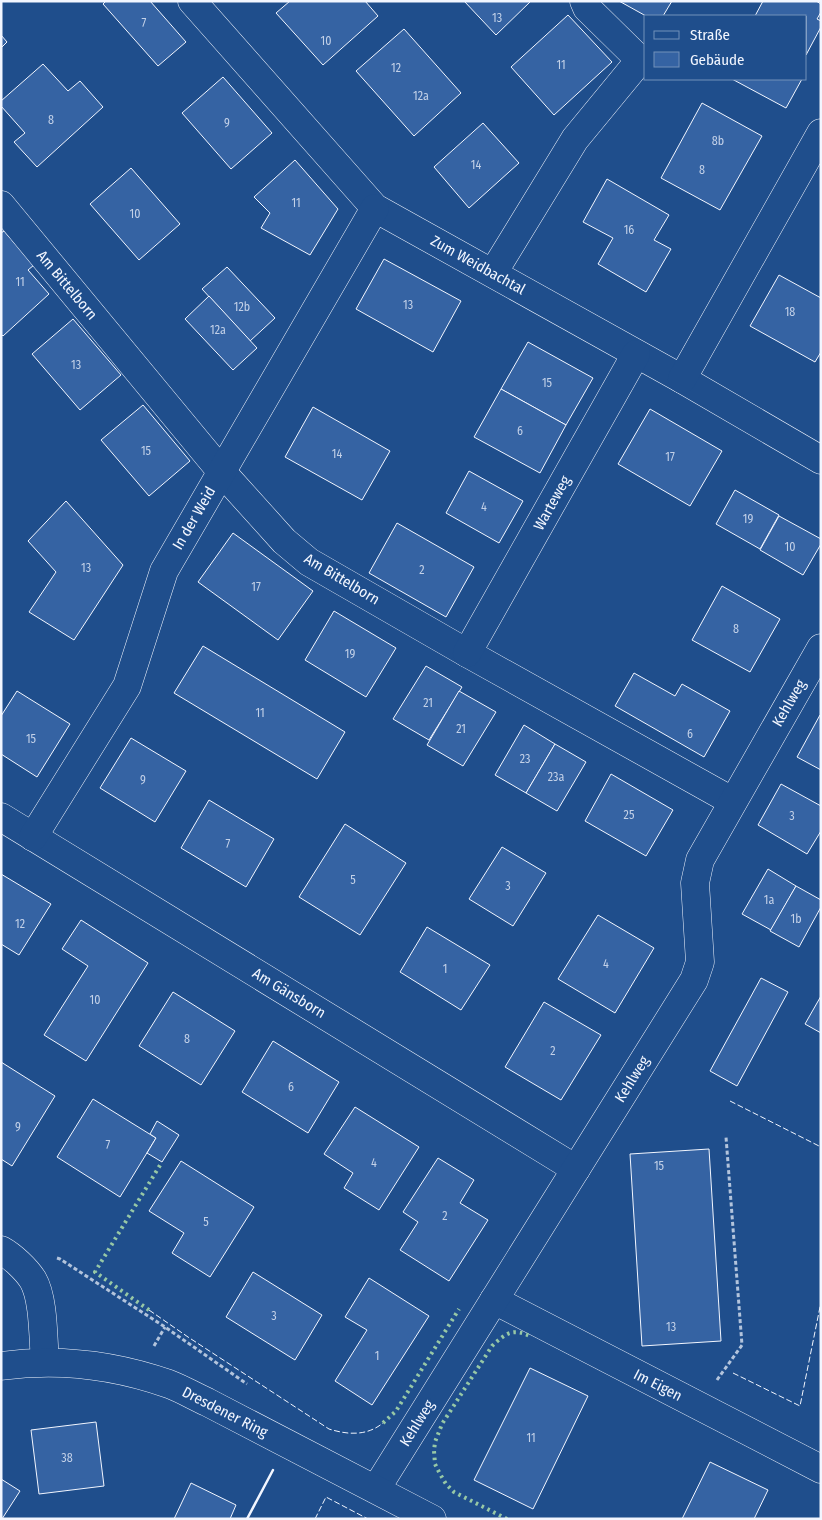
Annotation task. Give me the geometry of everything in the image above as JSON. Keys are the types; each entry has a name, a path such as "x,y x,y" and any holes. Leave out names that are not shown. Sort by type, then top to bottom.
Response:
{"street":[{"name":"Zum Weidbachtal","path":"192,1 375,208 682,379 821,460"},
{"path":"493,274 575,139 640,60 587,8 584,1"},
{"path":"682,379 821,133"},
{"name":"Am Bittelborn","path":"1,205 221,471 284,541 309,562 467,653 732,801"},
{"name":"In der Weid","path":"33,836 127,686 164,571 375,208"},
{"name":"Warteweg","path":"467,653 636,354"},
{"name":"Kehlweg","path":"376,1489 694,980 700,962 695,883 700,860 821,648"},
{"name":"Am Gänsborn","path":"1,817 576,1169"},
{"path":"3,1251 33,1280 43,1325 45,1362"},
{"name":"Im Eigen","path":"494,1300 821,1469"},
{"name":"Dresdener Ring","path":"1,1366 45,1362 74,1364 126,1371 170,1384 432,1519"}],"path":[{"path":"698,1406 742,1345 726,1136"},
{"path":"3,1251 60,1259 253,1388"},
{"path":"152,1351 164,1327"}],"building":[{"path":"106,1 150,1 186,42 158,66 103,4"},
{"path":"290,1 365,1 378,16 323,65 276,13"},
{"path":"464,1 531,1 496,35"},
{"path":"619,1 672,1 664,15 644,15"},
{"path":"763,1 816,1 821,4 821,12 817,19 821,21 821,27 807,53 807,15 756,15"},
{"path":"568,15 612,62 554,115 511,67"},
{"path":"404,29 461,93 414,136 356,71"},
{"path":"1,35 7,42 1,48"},
{"path":"43,64 68,91 80,81 103,107 37,167 14,142 25,133 1,106 1,101"},
{"path":"223,77 272,133 231,169 182,113"},
{"path":"734,80 801,80 786,108"},
{"path":"702,103 762,136 720,210 661,178"},
{"path":"483,123 519,163 469,208 434,167"},
{"path":"295,160 338,209 310,255 261,228 270,213 254,197"},
{"path":"131,168 180,224 139,260 90,204"},
{"path":"607,179 669,215 654,240 671,249 646,292 598,264 613,238 583,222"},
{"path":"4,231 34,265 28,270 49,294 3,336 1,334 1,233"},
{"path":"384,259 461,301 433,352 356,309"},
{"path":"227,267 275,318 250,341 202,289"},
{"path":"779,275 821,298 821,352 815,362 750,326"},
{"path":"209,296 257,348 233,370 185,319"},
{"path":"73,319 121,375 80,410 32,354"},
{"path":"528,342 593,378 566,425 501,389"},
{"path":"501,389 566,425 540,473 474,437"},
{"path":"143,405 190,461 149,496 101,440"},
{"path":"313,407 390,451 362,500 285,457"},
{"path":"650,409 722,451 690,506 618,464"},
{"path":"469,471 523,501 499,543 446,513"},
{"path":"735,490 779,515 760,549 716,524"},
{"path":"66,501 123,565 74,640 29,612 56,572 28,541"},
{"path":"779,516 821,539 821,544 803,575 760,550"},
{"path":"397,523 474,567 446,617 369,573"},
{"path":"233,533 313,591 278,640 198,582"},
{"path":"722,586 780,619 750,672 692,640"},
{"path":"334,611 396,648 366,697 305,660"},
{"path":"203,646 345,732 317,779 174,693"},
{"path":"426,666 462,687 429,740 393,719"},
{"path":"634,673 675,696 682,684 730,711 704,757 615,706"},
{"path":"17,691 70,724 37,777 1,754 1,716"},
{"path":"459,691 496,712 463,766 427,745"},
{"path":"821,715 821,770 797,757"},
{"path":"524,725 555,744 526,793 495,775"},
{"path":"131,738 186,771 155,822 100,788"},
{"path":"555,744 586,762 557,811 526,793"},
{"path":"611,774 673,810 646,856 585,821"},
{"path":"781,784 821,806 821,831 807,854 758,825"},
{"path":"209,800 274,839 246,887 181,848"},
{"path":"345,824 406,863 360,935 299,897"},
{"path":"502,847 546,873 513,926 469,899"},
{"path":"768,869 796,886 771,930 742,914"},
{"path":"1,874 51,904 19,955 1,944"},
{"path":"796,886 821,900 821,907 799,947 770,931"},
{"path":"598,915 654,948 615,1013 558,979"},
{"path":"81,920 148,963 86,1061 44,1035 88,966 62,949"},
{"path":"427,927 490,965 461,1010 400,972"},
{"path":"761,978 788,992 737,1086 710,1071"},
{"path":"173,992 235,1031 201,1085 139,1046"},
{"path":"821,996 821,1033 805,1024"},
{"path":"544,1002 601,1035 561,1100 505,1067"},
{"path":"273,1041 339,1082 308,1133 242,1092"},
{"path":"1,1062 55,1096 12,1166 1,1159"},
{"path":"93,1099 156,1138 120,1197 57,1157"},
{"path":"355,1107 419,1147 379,1210 344,1188 353,1173 324,1154"},
{"path":"157,1121 179,1135 162,1162 147,1153 156,1138 150,1134"},
{"path":"709,1149 721,1341 642,1346 630,1154"},
{"path":"438,1158 474,1180 460,1203 488,1220 449,1281 400,1250 418,1222 403,1212"},
{"path":"181,1161 254,1207 210,1277 172,1253 184,1233 149,1211"},
{"path":"253,1272 322,1315 295,1360 226,1317"},
{"path":"369,1278 429,1316 372,1405 335,1381 367,1330 345,1317"},
{"path":"530,1368 588,1396 533,1509 474,1480"},
{"path":"96,1422 104,1486 39,1494 31,1430"},
{"path":"710,1462 768,1490 754,1519 682,1519"},
{"path":"1,1479 20,1491 2,1519 1,1519"},
{"path":"191,1483 236,1505 230,1519 174,1519"}],"hedge":[{"path":"149,1310 95,1272 162,1162"},
{"path":"383,1423 396,1411 459,1309"},
{"path":"507,1519 454,1492 446,1484 435,1464 435,1442 442,1424 492,1346 510,1333 515,1332 532,1337"}],"fence":[{"path":"730,1101 821,1147"},
{"path":"733,1373 800,1406 821,1302"},
{"path":"149,1310 329,1429 357,1433 370,1430 383,1423"},
{"path":"315,1519 326,1497 368,1519"}],"wall":[{"path":"247,1519 273,1470"}]}
